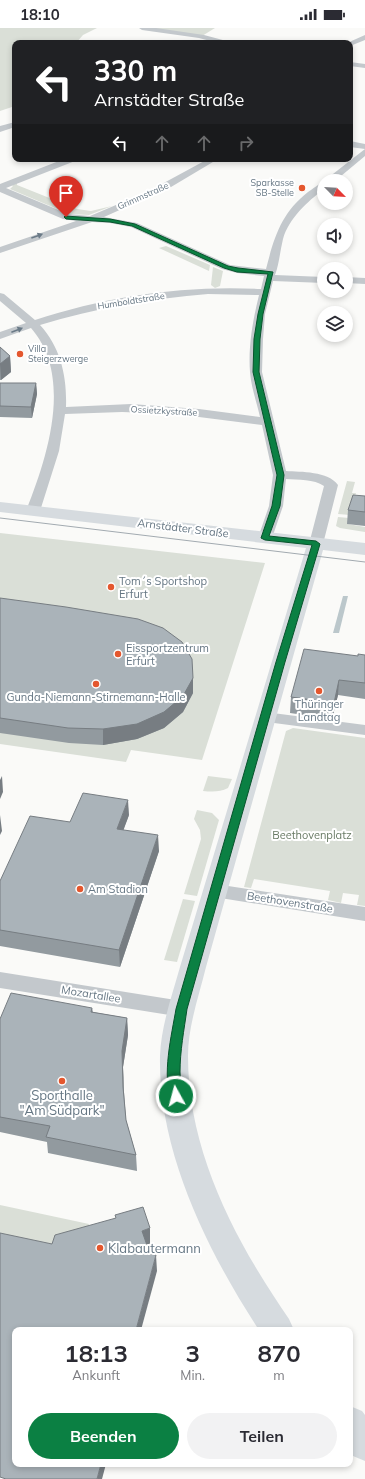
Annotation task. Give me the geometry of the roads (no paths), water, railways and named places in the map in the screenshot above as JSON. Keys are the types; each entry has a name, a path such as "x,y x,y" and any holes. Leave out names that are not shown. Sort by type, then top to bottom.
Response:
{"street":[{"path":"142,28 214,40"},
{"path":"200,40 212,32"},
{"path":"353,43 365,37"},
{"path":"353,64 365,66"},
{"path":"0,129 12,125"},
{"path":"353,145 365,147"},
{"path":"353,162 365,152"},
{"path":"0,188 65,162"},
{"name":"Grimmstraße","path":"0,250 87,220 177,180 209,162"},
{"path":"338,174 353,162"},
{"path":"0,188 66,217 87,220 110,220 134,225 226,267 270,275 317,279"},
{"path":"265,538 276,506 280,475 256,372 257,339 279,237 290,217 303,201 317,190"},
{"path":"353,280 365,281"},
{"name":"Humboldtstraße","path":"0,336 33,323 117,302 186,292 266,292"},
{"path":"0,296 33,323 50,346 56,364 60,384 60,411 50,462 33,511"},
{"name":"Ossietzkystraße","path":"60,411 129,408 207,413 267,422"},
{"path":"276,1327 258,1303 224,1238 202,1190 190,1155 179,1112 174,1081 174,1054 182,1009 215,890 330,492 331,485 327,481 280,475"},
{"name":"Arnstädter Straße","path":"0,507 365,549"},
{"path":"265,717 365,730"},
{"name":"Beethovenstraße","path":"215,890 365,914"},
{"name":"Mozartallee","path":"0,980 182,1009"},
{"path":"353,1427 365,1444"}],"tram line":[{"path":"0,518 365,562"}],"place":[{"name":"Sparkasse SB-Stelle","path":"302,188"},
{"name":"Villa Steigerzwerge","path":"20,354"},
{"name":"Tom´s Sportshop Erfurt","path":"111,587"},
{"name":"Eissportzentrum Erfurt","path":"118,654"},
{"name":"Gunda-Niemann-Stirnemann-Halle","path":"96,684"},
{"name":"Thüringer Landtag","path":"319,691"},
{"name":"Am Stadion","path":"80,889"},
{"name":"Sporthalle \"Am Südpark\"","path":"62,1081"},
{"name":"Klabautermann","path":"100,1248"}],"park label":[{"name":"Beethovenplatz","path":"312,835"}]}
